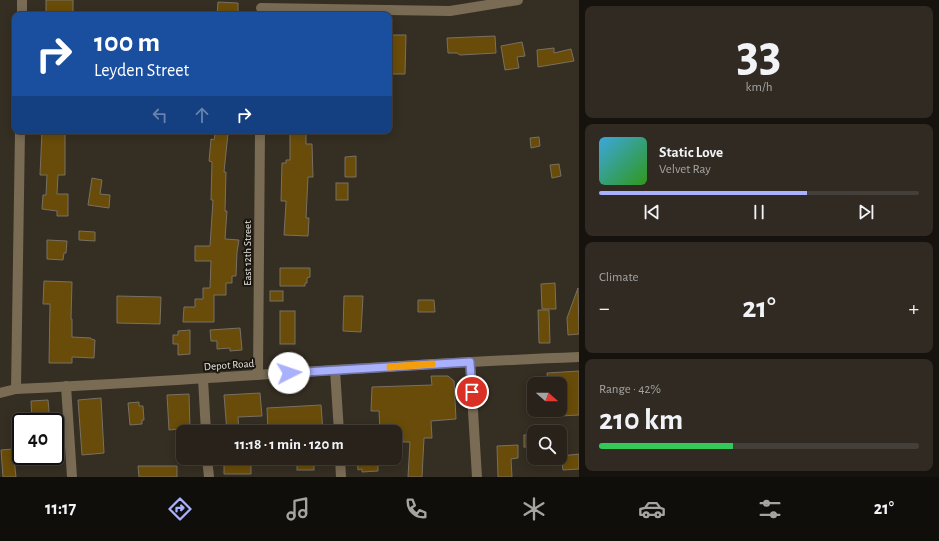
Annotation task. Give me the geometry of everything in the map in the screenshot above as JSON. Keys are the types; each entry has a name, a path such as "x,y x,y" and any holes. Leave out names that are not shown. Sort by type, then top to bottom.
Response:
{"street":[{"path":"22,0 22,12"},
{"path":"261,8 450,11 518,0"},
{"path":"16,389 20,134"},
{"name":"East 12th Street","path":"258,375 260,134"},
{"name":"Depot Road","path":"0,393 16,389 579,357"},
{"path":"470,362 477,477"},
{"path":"335,370 339,425"},
{"path":"203,379 206,425"},
{"path":"66,386 72,477"},
{"path":"208,465 209,477"},
{"path":"340,465 341,477"}],"building":[{"path":"46,0 73,0 73,12 46,12"},
{"path":"218,2 238,3 238,12 217,12"},
{"path":"392,35 406,35 405,74 392,74"},
{"path":"495,36 496,53 460,55 457,53 448,53 447,38"},
{"path":"522,42 525,56 517,57 519,68 505,70 501,46"},
{"path":"554,48 554,53 571,49 574,61 538,67 537,50"},
{"path":"42,134 65,134 65,175 58,175 57,194 68,194 68,216 57,216 57,211 42,209 43,195 46,195 47,175 40,175"},
{"path":"215,134 228,134 224,172 226,172 225,211 227,211 225,239 239,240 236,276 232,276 232,283 226,283 226,295 214,295 214,322 183,322 184,307 195,307 195,299 203,299 203,288 210,288 211,261 195,261 195,246 210,246 213,200 211,200 212,162 209,161 211,139 214,140"},
{"path":"290,134 306,134 306,144 312,144 313,177 308,177 306,218 309,218 308,236 284,235 286,201 281,201 282,163 286,163 286,160 290,160"},
{"path":"539,137 540,146 531,148 530,138"},
{"path":"356,156 356,177 345,177 345,157"},
{"path":"559,164 561,176 552,178 550,165"},
{"path":"92,178 102,180 100,194 110,195 109,208 88,205"},
{"path":"336,183 348,183 348,200 336,200"},
{"path":"79,231 95,232 95,241 79,240"},
{"path":"47,240 67,241 66,253 64,253 63,260 47,259"},
{"path":"280,268 310,268 310,277 307,278 307,283 305,283 305,286 280,286"},
{"path":"44,281 72,282 72,337 91,338 95,340 94,358 72,357 72,363 49,363 50,304 43,304"},
{"path":"555,283 556,309 542,309 541,284"},
{"path":"578,288 579,334 568,335 567,318"},
{"path":"270,291 283,291 283,301 270,301"},
{"path":"117,296 161,297 160,324 117,323"},
{"path":"344,296 363,296 361,332 343,331"},
{"path":"418,300 434,300 435,312 418,312"},
{"path":"538,310 549,310 550,343 539,343"},
{"path":"280,311 295,311 295,344 280,344"},
{"path":"240,328 242,350 230,351 230,348 217,349 217,341 211,341 210,330"},
{"path":"190,330 190,354 178,355 178,344 173,344 173,335 178,335 178,331"},
{"path":"579,371 579,415 567,416 567,377 547,377 547,373"},
{"path":"431,376 448,376 454,381 456,419 431,421 432,438 424,438 422,477 408,477 410,442 403,442 402,425 380,425 379,411 371,411 372,387 432,385"},
{"path":"260,393 262,416 238,417 239,425 226,425 224,395"},
{"path":"189,394 190,425 176,425 176,429 169,430 167,395"},
{"path":"101,398 104,453 82,455 78,400"},
{"path":"48,400 49,413 32,413 31,401"},
{"path":"139,402 139,406 143,406 144,420 142,420 142,424 130,425 128,403"},
{"path":"321,405 322,425 268,425 267,408"},
{"path":"524,435 527,435 527,447 524,447"},
{"path":"518,445 518,458 511,459 512,477 498,477 497,446"},
{"path":"12,449 12,465 15,465 16,477 3,477 1,450"},
{"path":"579,454 579,469 563,470 562,465 567,465 567,455"},
{"path":"224,465 251,465 251,474 224,474"},
{"path":"297,465 314,465 314,470 297,470"},
{"path":"358,465 378,465 378,471 362,472 362,469 358,470"},
{"path":"138,466 177,466 177,477 139,477"}],"slow traffic":[{"path":"390,367 432,364"}],"route":[{"path":"289,373 470,362 472,392"}]}
